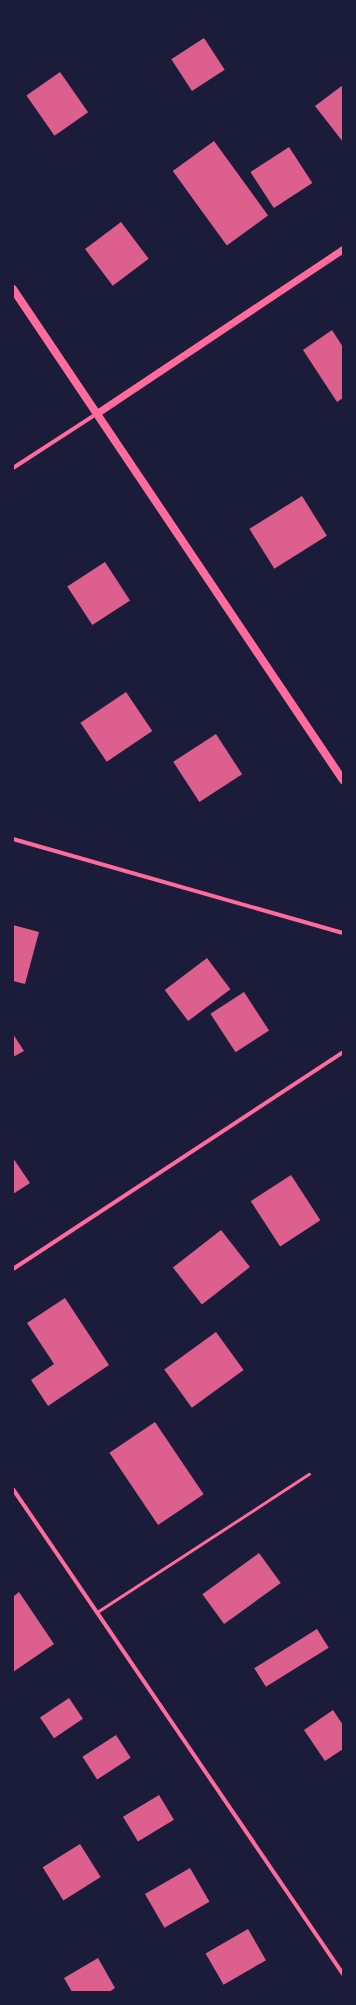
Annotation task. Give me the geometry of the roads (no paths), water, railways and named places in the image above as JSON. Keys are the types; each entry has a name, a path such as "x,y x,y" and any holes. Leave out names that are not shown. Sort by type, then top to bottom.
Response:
{"main road":[{"path":"13,289 343,780"}],"street":[{"path":"13,468 343,249"},
{"path":"13,839 343,933"},
{"path":"13,1269 343,1052"},
{"path":"13,1489 343,1974"}],"lane":[{"path":"97,1612 309,1474"}]}
